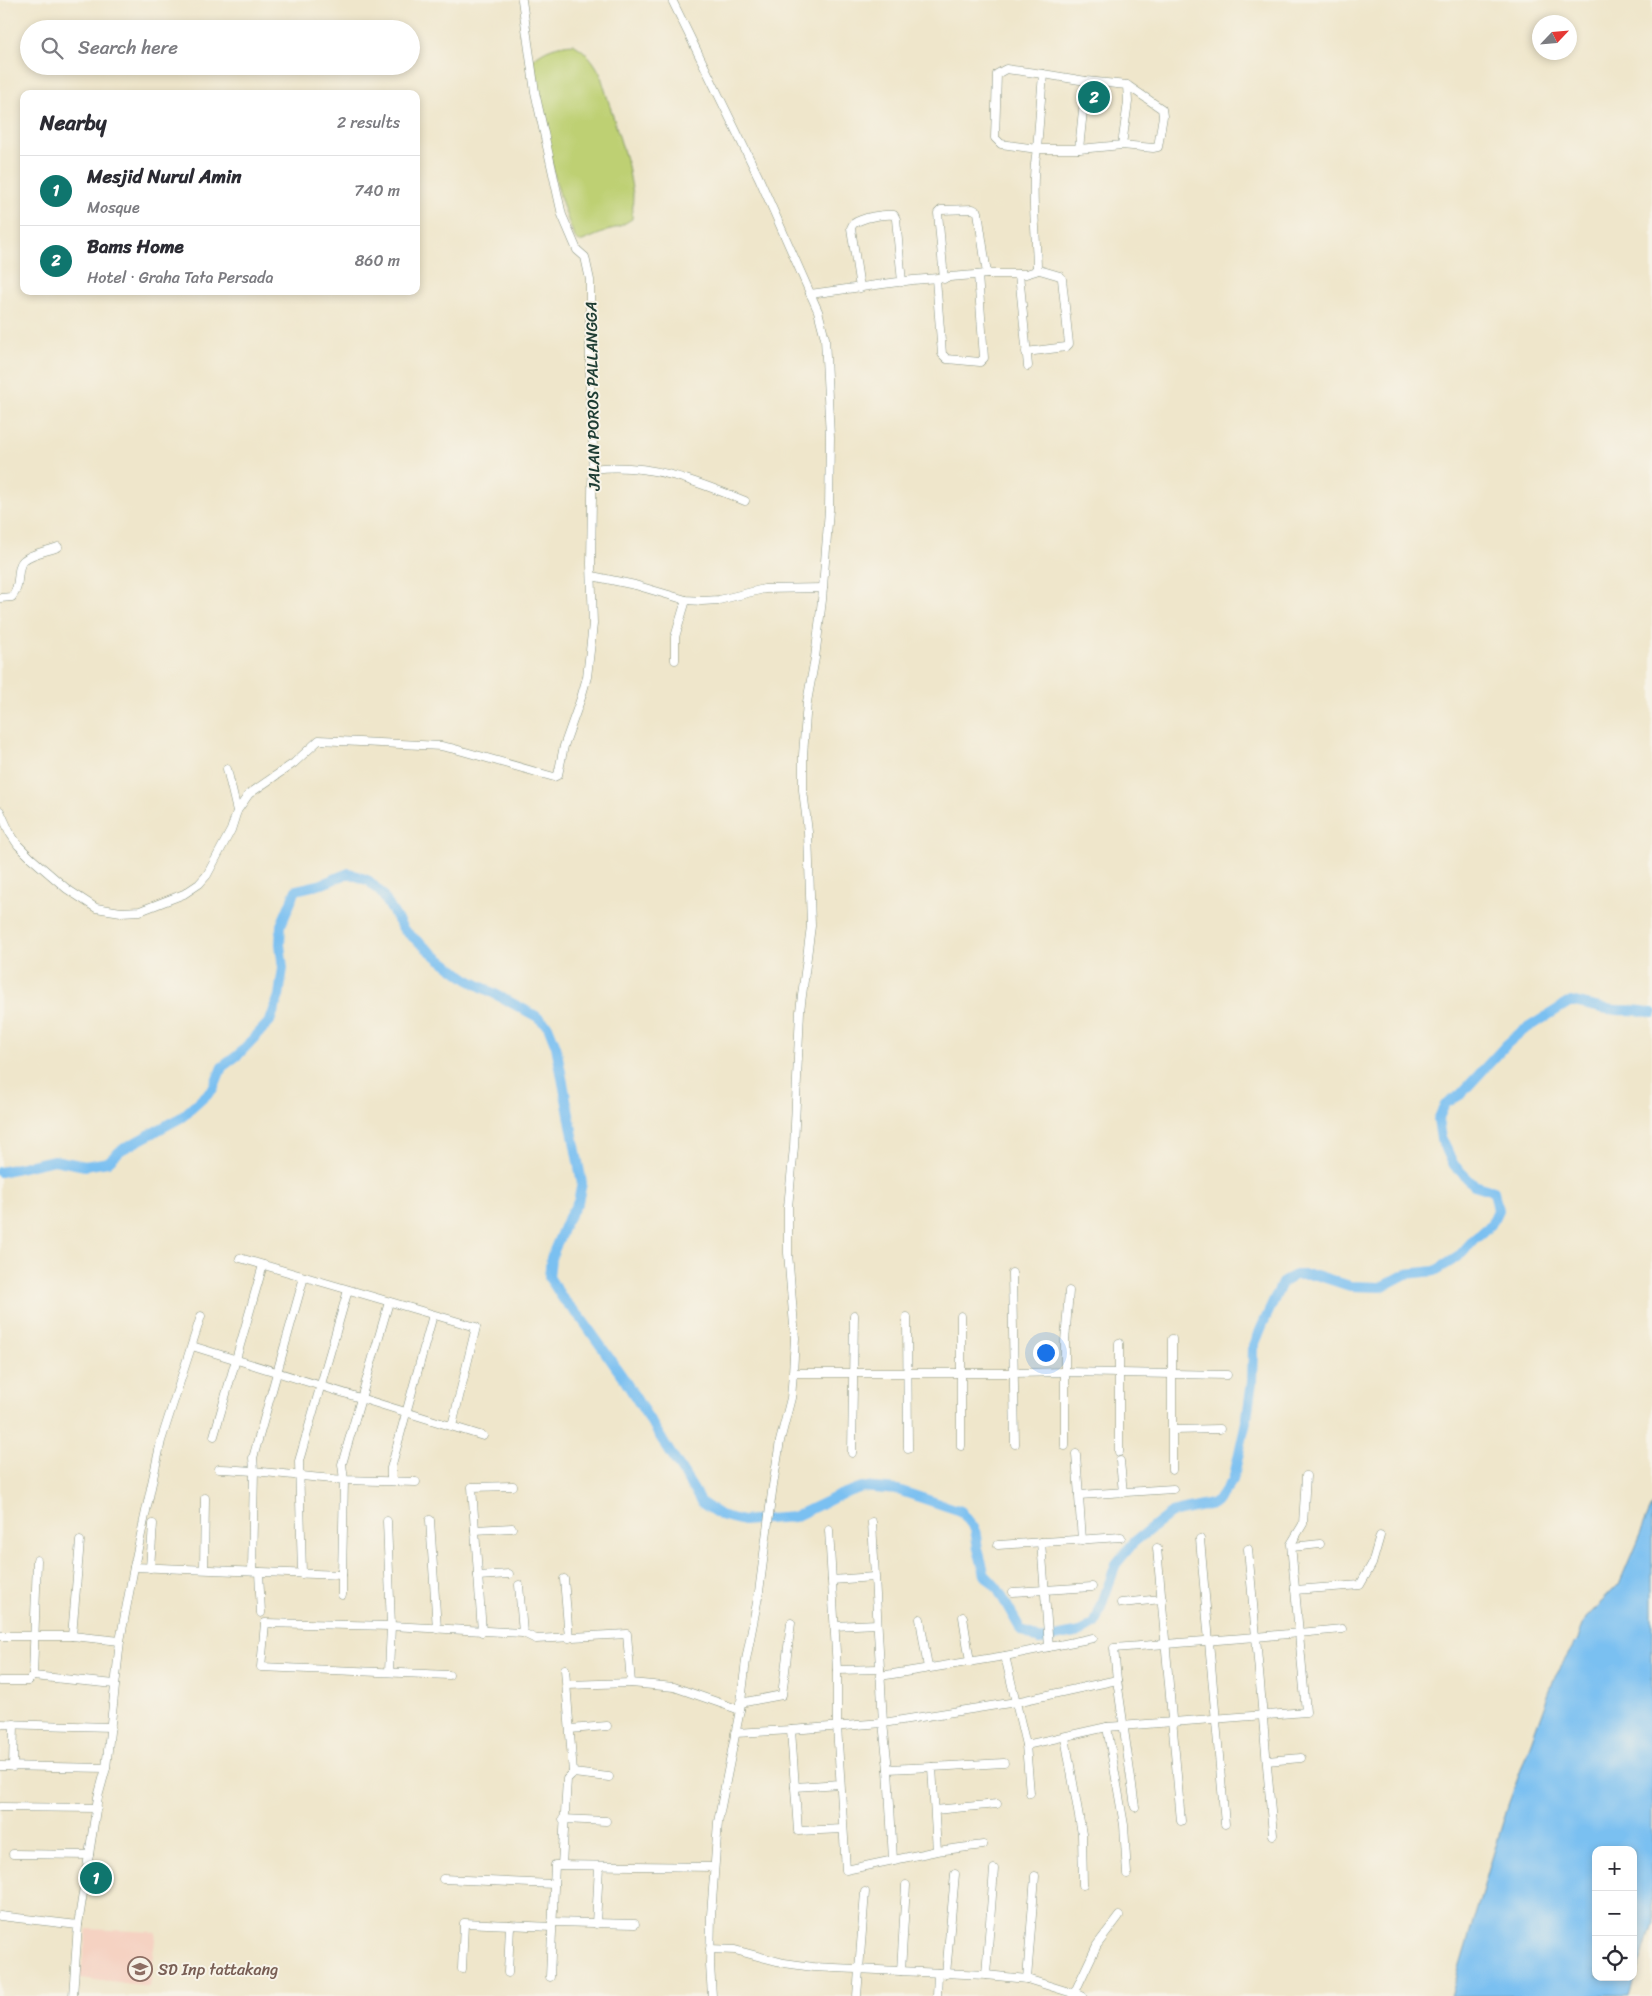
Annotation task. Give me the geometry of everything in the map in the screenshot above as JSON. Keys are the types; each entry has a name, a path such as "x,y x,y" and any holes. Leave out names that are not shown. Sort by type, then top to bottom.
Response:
{"street":[{"name":"JALAN POROS PALLANGGA","path":"238,811 249,794 294,763 319,740 441,746 554,778 558,775 564,746 581,698 590,652 593,624 593,432 590,397 590,296 588,266 585,257 577,250 562,215 534,92 522,0"},
{"path":"672,0 759,178 818,311 825,338 829,421 830,495 815,658 807,702 803,755 803,790 808,832 811,926 799,1018 794,1137 787,1216 795,1338 793,1373 791,1398 780,1442 769,1510 759,1592 746,1660 740,1707 718,1822 710,1949 712,1996"},
{"path":"1006,69 1043,74 1127,85 1162,109 1163,116 1158,146 1154,148 1122,145 1079,149 1037,149 1001,144 996,141 997,74 1006,69"},
{"path":"1036,269 1032,192 1043,74"},
{"path":"1079,149 1086,81"},
{"path":"1122,145 1128,102 1127,85"},
{"path":"978,275 984,358 980,362 947,359 943,357 938,213 941,210 971,209 978,212 987,274"},
{"path":"860,288 853,224 861,220 889,215 894,215 896,219 902,282"},
{"path":"810,294 902,282 987,274 1031,273 1036,269"},
{"path":"1026,352 1066,347 1069,344 1062,279 1060,276 1036,269"},
{"path":"1020,274 1028,366"},
{"path":"593,469 623,468 661,472 697,481 745,501"},
{"path":"0,598 7,599 12,597 18,589 20,563 25,559 58,547"},
{"path":"592,576 634,585 686,600 702,601 719,600 764,589 822,588"},
{"path":"675,660 675,637 686,600"},
{"path":"0,811 18,845 67,889 96,908 121,912 140,911 184,894 199,884 207,875 231,830 238,811 227,769"},
{"path":"240,1258 476,1327 452,1426"},
{"path":"214,1436 263,1265"},
{"path":"1012,1273 1016,1444"},
{"path":"261,1613 256,1571 253,1458 304,1277"},
{"path":"302,1574 298,1461 348,1290"},
{"path":"1065,1446 1065,1341 1069,1291"},
{"path":"342,1595 344,1480 342,1464 389,1302"},
{"path":"391,1481 391,1468 433,1315"},
{"path":"852,1453 854,1315"},
{"path":"73,1996 78,1925 97,1808 106,1768 120,1641 134,1567 161,1441 202,1316"},
{"path":"961,1316 961,1446"},
{"path":"907,1317 908,1449"},
{"path":"1172,1339 1172,1470"},
{"path":"1119,1343 1119,1452"},
{"path":"192,1346 483,1436"},
{"path":"793,1373 1014,1374 1066,1372 1228,1374"},
{"path":"1173,1430 1220,1429"},
{"path":"1076,1454 1082,1540"},
{"path":"1120,1461 1123,1492"},
{"path":"219,1469 254,1470 344,1480 416,1482"},
{"path":"1026,1745 1116,1727 1306,1712 1292,1547 1296,1534 1303,1524 1306,1476"},
{"path":"482,1632 472,1487 513,1486"},
{"path":"1079,1496 1173,1489"},
{"path":"204,1569 205,1498"},
{"path":"430,1520 437,1629"},
{"path":"386,1521 391,1626 389,1672"},
{"path":"872,1522 893,1860"},
{"path":"150,1568 154,1524"},
{"path":"475,1530 512,1528"},
{"path":"829,1530 837,1670 837,1726 846,1870 937,1851 983,1845"},
{"path":"998,1545 1121,1536"},
{"path":"1295,1590 1360,1585 1372,1564 1380,1536"},
{"path":"1200,1539 1225,1824"},
{"path":"72,1636 80,1541"},
{"path":"1041,1542 1049,1645"},
{"path":"1292,1547 1320,1544"},
{"path":"1157,1548 1181,1821"},
{"path":"1248,1549 1273,1835"},
{"path":"0,1681 28,1681 33,1676 37,1560"},
{"path":"134,1567 342,1575"},
{"path":"478,1576 508,1574"},
{"path":"832,1580 874,1577"},
{"path":"564,1579 569,1638"},
{"path":"519,1585 523,1633"},
{"path":"1013,1592 1092,1587"},
{"path":"1120,1602 1162,1599"},
{"path":"963,1617 970,1662"},
{"path":"920,1618 928,1668"},
{"path":"449,1675 261,1667 265,1623 391,1626 523,1633 536,1639 627,1634 631,1683"},
{"path":"567,1685 631,1683 674,1687 740,1707 782,1695 791,1623"},
{"path":"834,1626 877,1624"},
{"path":"1127,1874 1111,1681 1114,1648 1342,1629"},
{"path":"0,1636 72,1636 120,1641"},
{"path":"837,1670 880,1672 928,1668 1006,1656 1049,1645 1093,1638"},
{"path":"1006,1656 1026,1745 1030,1793"},
{"path":"562,1865 563,1819 567,1779 573,1773 565,1669"},
{"path":"33,1676 115,1684"},
{"path":"735,1733 883,1723 1016,1702 1111,1681"},
{"path":"0,1724 111,1727"},
{"path":"13,1766 14,1724"},
{"path":"570,1730 607,1726"},
{"path":"1116,1727 1136,1807"},
{"path":"791,1730 798,1831 843,1829"},
{"path":"1065,1736 1082,1834 1083,1885"},
{"path":"1267,1761 1301,1758"},
{"path":"888,1769 1004,1763"},
{"path":"0,1766 106,1768"},
{"path":"932,1767 937,1851"},
{"path":"573,1773 609,1777"},
{"path":"795,1787 840,1784"},
{"path":"935,1810 997,1804"},
{"path":"0,1807 97,1808"},
{"path":"563,1819 606,1820"},
{"path":"14,1854 89,1855"},
{"path":"550,1977 555,1865 714,1867"},
{"path":"596,1924 599,1866"},
{"path":"986,1975 994,1869"},
{"path":"937,1996 942,1974 955,1874"},
{"path":"1027,1979 1035,1876"},
{"path":"443,1880 554,1884"},
{"path":"900,1971 906,1885"},
{"path":"857,1996 865,1892"},
{"path":"0,1916 78,1925"},
{"path":"710,1949 750,1953 784,1963 859,1970 986,1975 1027,1979 1076,1995 1097,1944 1119,1916"},
{"path":"462,1969 464,1923 510,1925 635,1924"},
{"path":"508,1973 510,1925"}],"shaded area":[{"path":"87,1929 156,1932 149,1987 80,1978"}],"green space":[{"path":"573,44 589,57 600,73 628,166 633,194 632,219 580,242 576,240 567,218 554,174 544,128 533,59 552,48"}],"water":[{"path":"1652,1506 1652,1924 1637,1973 1637,1846 1592,1846 1592,1981 1635,1981 1630,1996 1451,1996 1508,1805 1555,1676 1578,1638 1586,1618 1619,1584"}],"waterway":[{"path":"0,1172 54,1160 85,1166 108,1162 121,1150 182,1117 213,1089 222,1067 238,1055 270,1021 279,996 283,968 280,944 281,925 296,890 322,884 349,873 369,881 382,894 404,930 437,957 467,979 536,1016 548,1026 556,1046 582,1183 578,1202 566,1222 551,1258 549,1277 563,1299 581,1318 622,1376 702,1503 720,1515 743,1521 794,1517 840,1495 862,1487 898,1490 961,1511 975,1529 985,1575 997,1588 1021,1630 1040,1640 1080,1632 1095,1623 1116,1564 1134,1542 1171,1513 1216,1503 1233,1480 1247,1417 1252,1382 1253,1348 1282,1283 1295,1275 1316,1275 1350,1286 1381,1287 1406,1274 1435,1271 1458,1257 1474,1239 1491,1225 1498,1210 1494,1191 1474,1185 1454,1165 1441,1139 1438,1120 1445,1104 1460,1095 1507,1044 1521,1032 1571,1001 1605,1009 1652,1013"}],"place":[{"name":"Bams Home","path":"1094,97"},
{"name":"Mesjid Nurul Amin","path":"96,1878"},
{"name":"SD Inp tattakang","path":"140,1969"}]}
